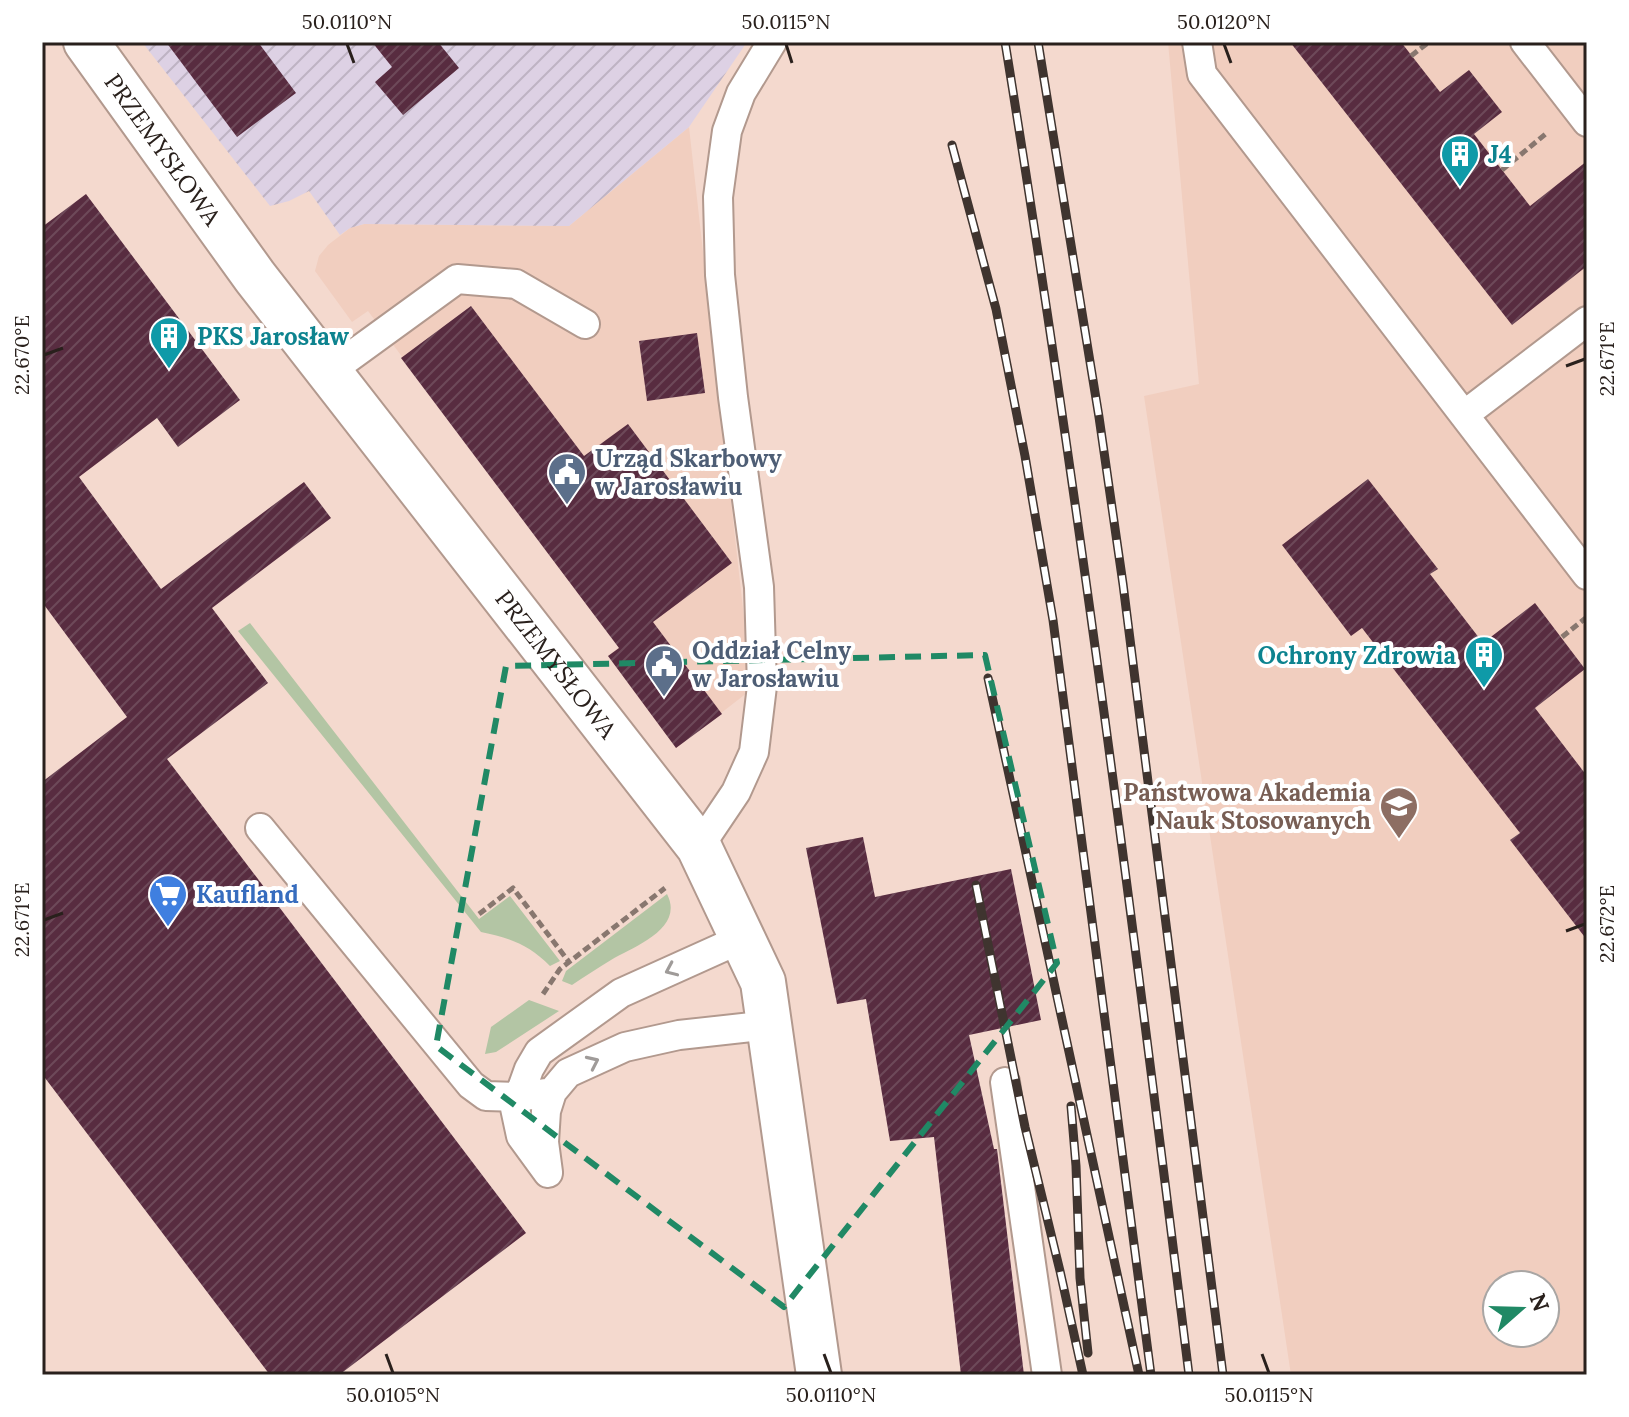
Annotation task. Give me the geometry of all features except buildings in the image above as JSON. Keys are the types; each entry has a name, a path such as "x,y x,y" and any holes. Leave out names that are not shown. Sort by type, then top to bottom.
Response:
{"street":[{"name":"PRZEMYSŁOWA","path":"86,42 255,277 699,847 763,982 819,1375"}],"lane":[{"path":"699,847 736,792 754,752 762,686 759,587 720,275 718,197 727,131 741,93 772,42"},
{"path":"1197,42 1202,74 1587,575"},
{"path":"1525,42 1582,116"},
{"path":"329,372 457,279 516,284 585,324"},
{"path":"1464,415 1587,321"},
{"path":"260,828 471,1085 486,1096 519,1097 552,1092"},
{"path":"743,938 621,993 539,1052 529,1069 515,1108 521,1136 548,1173 544,1142 546,1111 552,1092 568,1073 625,1047 679,1035 769,1025"},
{"path":"1005,1082 1047,1375"}],"path":[{"path":"1411,56 1429,42"},
{"path":"1502,170 1582,116"},
{"path":"1562,637 1587,617"},
{"path":"543,994 560,969 672,883"},
{"path":"479,914 513,888 569,962"}],"highlighted area":[{"path":"985,655 1057,963 784,1307 436,1046 506,666"}],"shaded area":[{"path":"142,42 747,42 689,127 569,226 364,224 340,235 309,191 270,206"},
{"name":"Państwowa Akademia Nauk Stosowanych","path":"1168,42 1587,42 1587,1375 1291,1375 1144,396 1199,384"},
{"path":"689,127 752,689 676,748 608,656 623,644 589,608 368,311 352,322 315,271 319,256 328,245 350,228 364,224 569,226"}],"green space":[{"path":"250,623 479,919 510,896 560,961 550,966 518,943 481,932 238,631"},
{"path":"667,894 671,906 669,917 654,935 572,985 562,981 566,971"},
{"path":"529,1000 559,1011 496,1052 485,1054 491,1027"}],"railway":[{"path":"1005,42 1103,708 1189,1375"},
{"path":"1038,42 1123,584 1223,1375"},
{"path":"952,145 996,309 1053,620 1151,1375"},
{"path":"988,678 1139,1375"},
{"path":"976,885 1025,1127 1083,1375"},
{"path":"1071,1106 1080,1278 1088,1353"}],"place":[{"name":"J4","path":"1460,188"},
{"name":"PKS Jarosław","path":"169,370"},
{"name":"Urząd Skarbowy w Jarosławiu","path":"567,506"},
{"name":"Ochrony Zdrowia","path":"1484,689"},
{"name":"Oddział Celny w Jarosławiu","path":"664,698"},
{"name":"Państwowa Akademia Nauk Stosowanych","path":"1399,840"},
{"name":"Kaufland","path":"168,928"}]}
